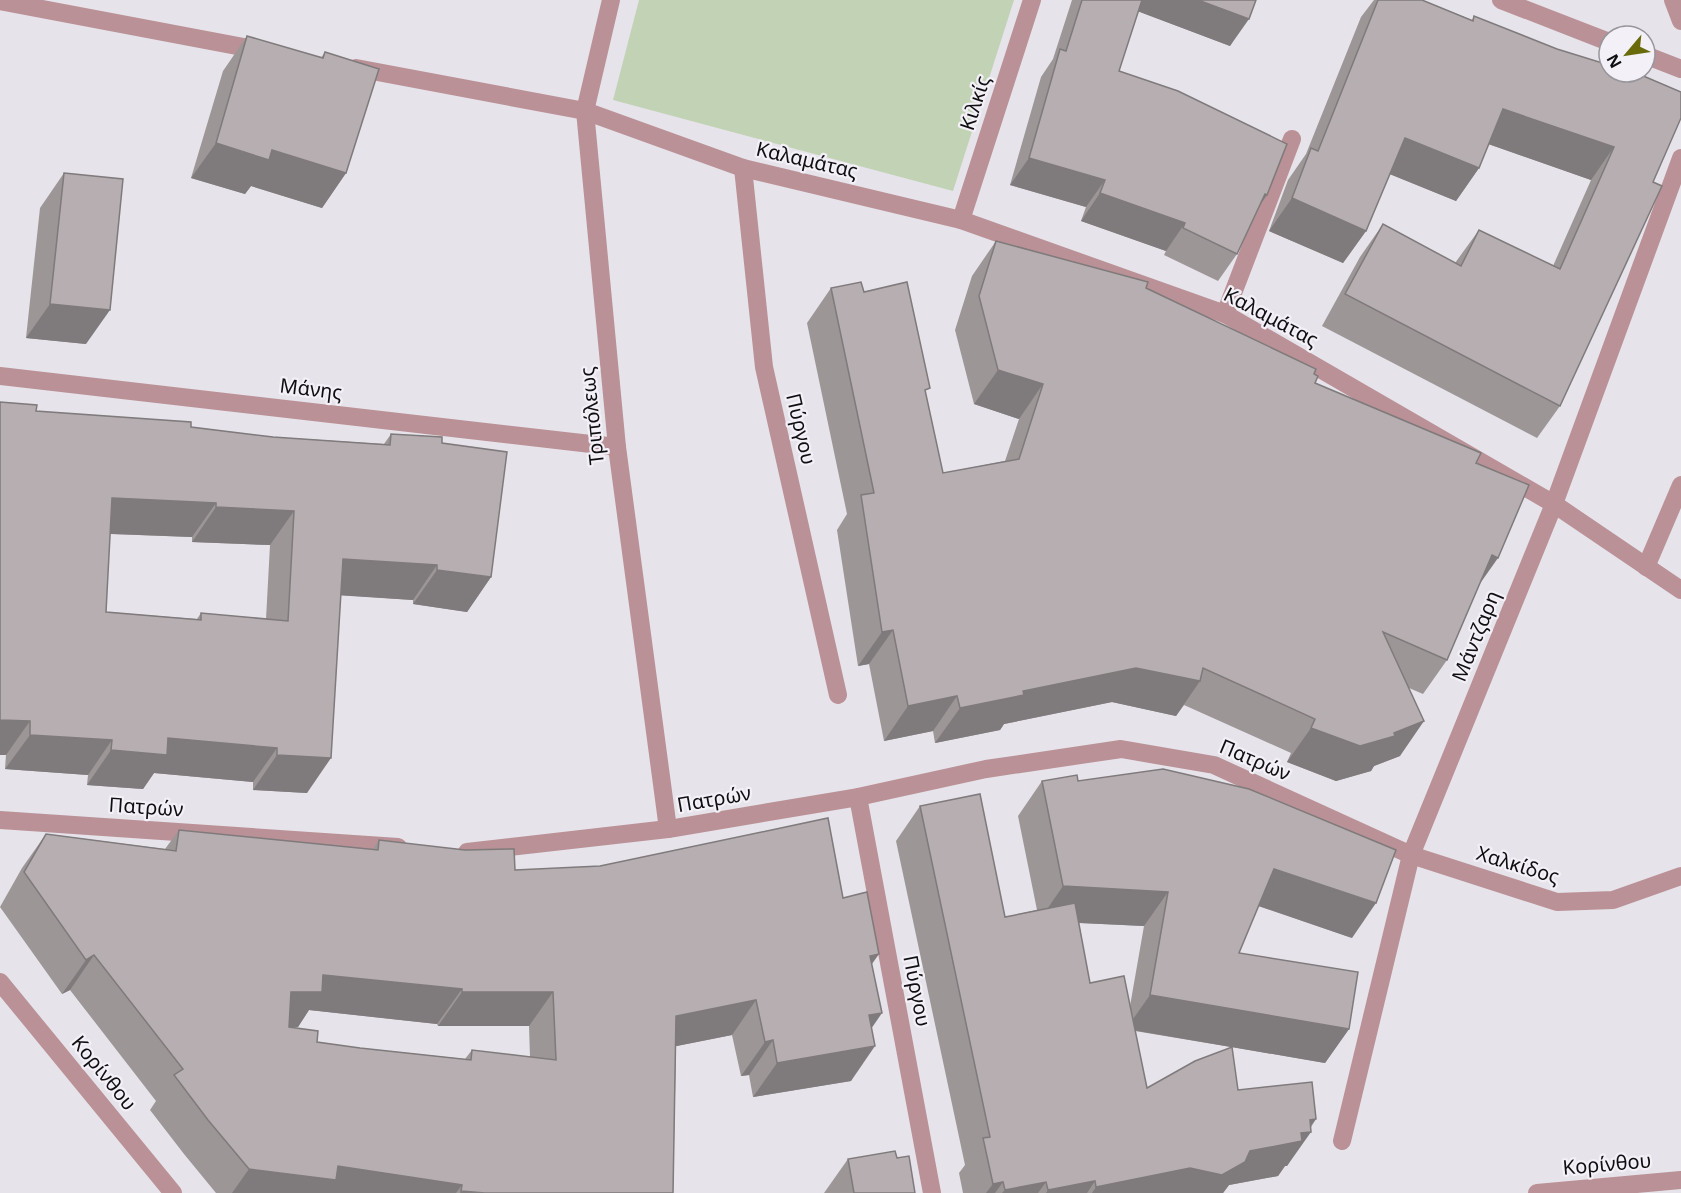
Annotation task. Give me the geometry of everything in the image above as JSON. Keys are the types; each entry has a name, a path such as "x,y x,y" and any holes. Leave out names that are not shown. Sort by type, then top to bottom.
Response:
{"street":[{"name":"Τριπόλεως","path":"611,0 585,111 617,447 668,829"},
{"name":"Κιλκίς","path":"961,220 1032,0"},
{"path":"1501,0 1597,37"},
{"path":"1673,0 1681,21"},
{"path":"0,1 281,54"},
{"path":"1657,60 1681,69"},
{"name":"Καλαμάτας","path":"339,65 585,111 742,168 961,220 1225,314 1554,504 1681,590"},
{"path":"1225,314 1292,139"},
{"name":"Μάντζαρη","path":"1342,1141 1411,855 1554,504 1681,158"},
{"name":"Πύργου","path":"742,168 764,367 838,695"},
{"name":"Μάνης","path":"0,376 617,447"},
{"path":"1646,567 1681,485"},
{"name":"Πατρών","path":"446,851 470,852 668,829 858,797 986,769 1120,749 1214,765 1411,855"},
{"name":"Πύργου","path":"858,797 932,1193"},
{"name":"Πατρών","path":"0,820 411,848"},
{"name":"Χαλκίδος","path":"1411,855 1557,902 1613,900 1681,876"},
{"name":"Κορίνθου","path":"0,982 173,1193"},
{"name":"Κορίνθου","path":"1537,1193 1681,1180"}],"green space":[{"path":"639,0 1014,0 953,191 613,100"}],"building":[{"path":"1082,0 1142,0 1119,71 1178,91 1287,144 1267,195 1265,194 1237,254 1183,228 1185,223 1100,193 1105,180 1029,158 1060,49 1066,51"},
{"path":"1198,0 1256,0 1249,19"},
{"path":"1378,0 1422,0 1473,21 1474,16 1557,49 1597,61 1597,84 1657,84 1657,82 1681,92 1681,118 1653,182 1662,186 1560,406 1345,294 1383,224 1461,266 1479,230 1560,269 1614,147 1503,109 1479,168 1405,138 1366,231 1292,198 1311,148 1318,151"},
{"path":"247,36 323,58 325,52 379,69 346,173 272,150 269,160 216,143"},
{"path":"64,173 123,179 110,310 50,304"},
{"path":"996,241 1148,282 1146,288 1316,369 1314,374 1318,376 1315,383 1481,453 1476,463 1529,485 1498,558 1492,555 1447,660 1383,632 1424,721 1394,733 1395,736 1360,746 1311,728 1315,719 1203,668 1200,681 1136,668 1023,691 1024,695 960,708 957,696 908,706 893,630 882,632 861,495 874,493 831,288 861,282 864,292 907,282 930,388 925,390 943,473 1019,459 1043,384 998,370 979,296"},
{"path":"0,402 37,405 36,411 191,422 191,427 273,437 390,445 391,434 442,437 442,443 507,452 491,577 437,570 437,565 343,559 331,758 277,755 277,748 168,738 167,755 111,750 112,740 30,735 30,721 0,720","holes":["112,498 216,503 216,507 294,511 288,621 201,613 201,620 106,612"]},
{"path":"1163,769 1249,789 1396,850 1376,903 1274,869 1239,953 1358,972 1349,1029 1150,995 1168,892 1063,886 1042,781 1077,775 1078,781"},
{"path":"980,794 1005,917 1075,903 1090,983 1124,976 1147,1088 1195,1061 1232,1047 1238,1090 1312,1082 1316,1119 1310,1120 1311,1132 1301,1133 1302,1141 1250,1151 1245,1162 1222,1175 1190,1168 1096,1187 1095,1181 1048,1190 1046,1182 1005,1190 1003,1182 993,1184 983,1138 990,1137 920,806"},
{"path":"828,818 843,898 867,892 879,954 870,956 882,1013 869,1015 875,1046 777,1063 773,1040 765,1042 756,1000 676,1016 673,1193 485,1193 461,1191 462,1185 338,1166 336,1180 249,1169 174,1075 183,1069 94,955 86,960 24,872 46,834 176,851 179,830 378,850 379,840 465,850 514,849 515,870 600,866","holes":["323,975 462,989 462,992 553,992 556,1060 472,1050 471,1060 360,1048 317,1042 318,1031 289,1027 291,992 322,992"]},
{"path":"895,1151 897,1158 909,1156 915,1193 854,1193 848,1159"}]}
